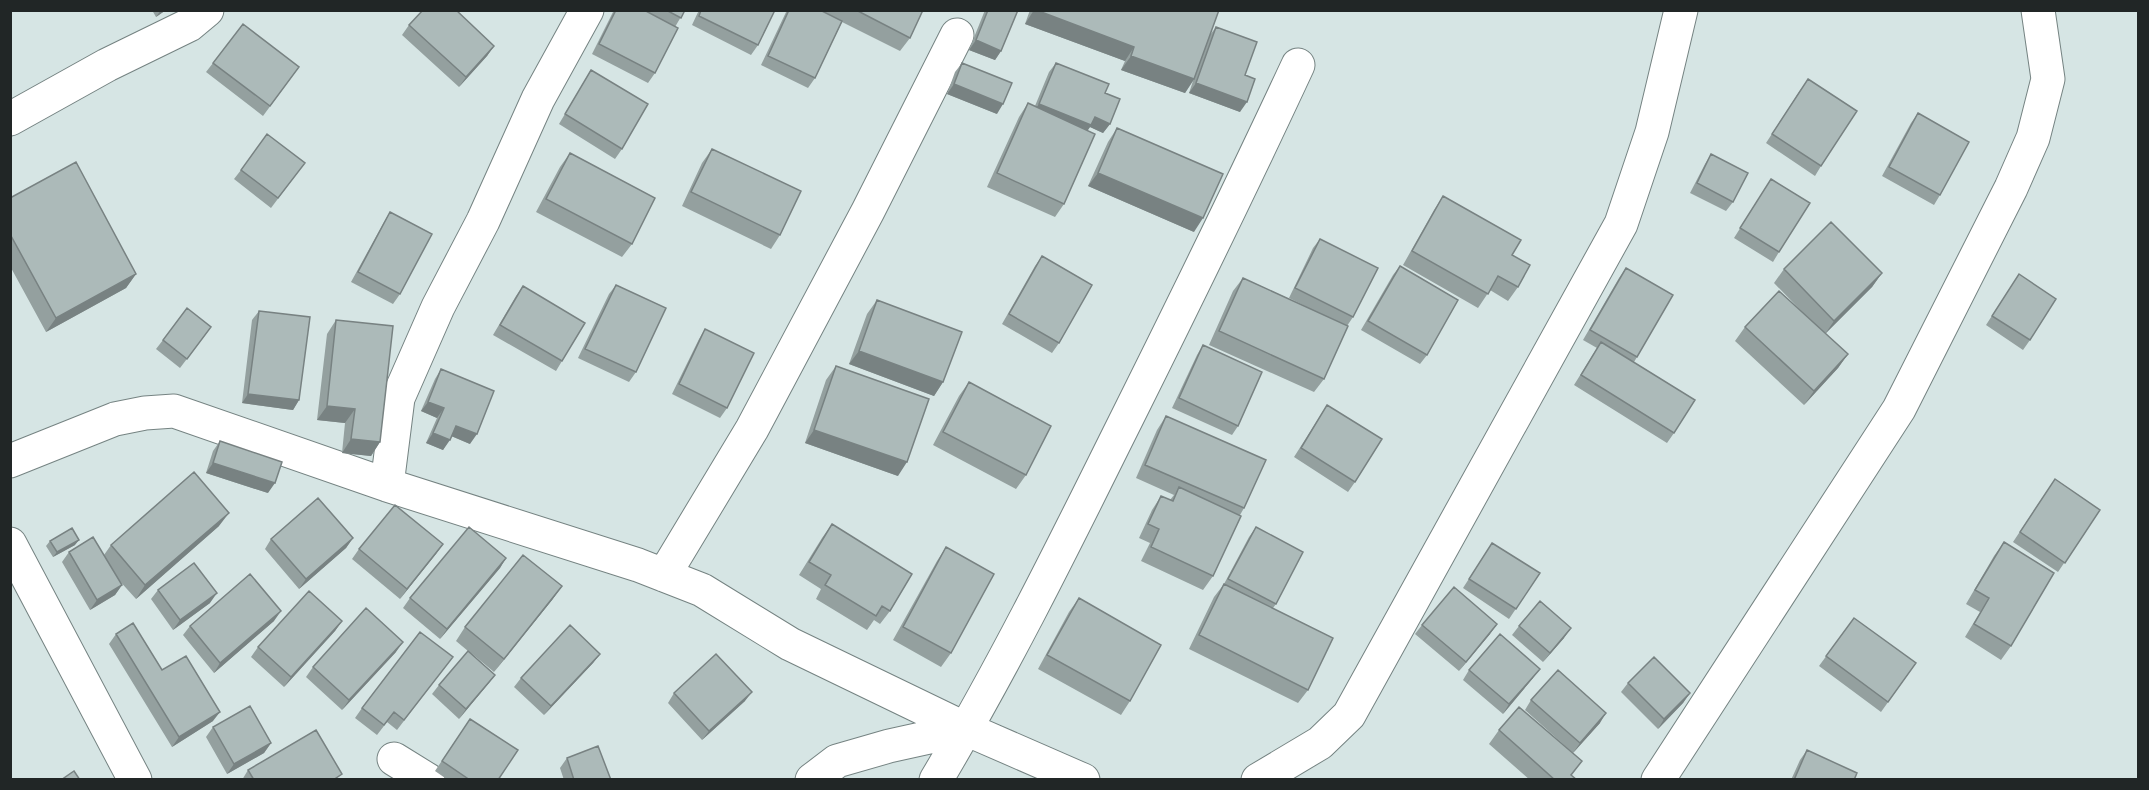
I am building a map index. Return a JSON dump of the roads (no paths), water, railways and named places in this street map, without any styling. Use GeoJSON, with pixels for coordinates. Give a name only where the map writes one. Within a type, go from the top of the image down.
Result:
{"type":"FeatureCollection","features":[{"type":"Feature","properties":{"kind":"street"},"geometry":{"type":"LineString","coordinates":[[10,119],[107,65],[189,25],[207,10]]}},
{"type":"Feature","properties":{"kind":"street"},"geometry":{"type":"LineString","coordinates":[[387,485],[398,398],[438,307],[483,221],[538,99],[587,10]]}},
{"type":"Feature","properties":{"kind":"street"},"geometry":{"type":"LineString","coordinates":[[1258,780],[1320,743],[1349,715],[1621,224],[1652,132],[1681,10]]}},
{"type":"Feature","properties":{"kind":"street"},"geometry":{"type":"LineString","coordinates":[[1658,780],[1899,409],[2011,188],[2033,138],[2048,79],[2038,10]]}},
{"type":"Feature","properties":{"kind":"street"},"geometry":{"type":"LineString","coordinates":[[664,575],[752,429],[868,211],[957,35]]}},
{"type":"Feature","properties":{"kind":"street"},"geometry":{"type":"LineString","coordinates":[[936,780],[966,729],[1079,513],[1220,232],[1298,65]]}},
{"type":"Feature","properties":{"kind":"street"},"geometry":{"type":"LineString","coordinates":[[10,461],[115,419],[145,413],[174,411],[387,485],[664,575],[702,590],[790,644],[966,729],[1083,780]]}},
{"type":"Feature","properties":{"kind":"street"},"geometry":{"type":"LineString","coordinates":[[10,544],[135,780]]}},
{"type":"Feature","properties":{"kind":"street"},"geometry":{"type":"LineString","coordinates":[[812,780],[837,761],[889,746],[966,729]]}},
{"type":"Feature","properties":{"kind":"street"},"geometry":{"type":"LineString","coordinates":[[394,759],[428,780]]}}]}
